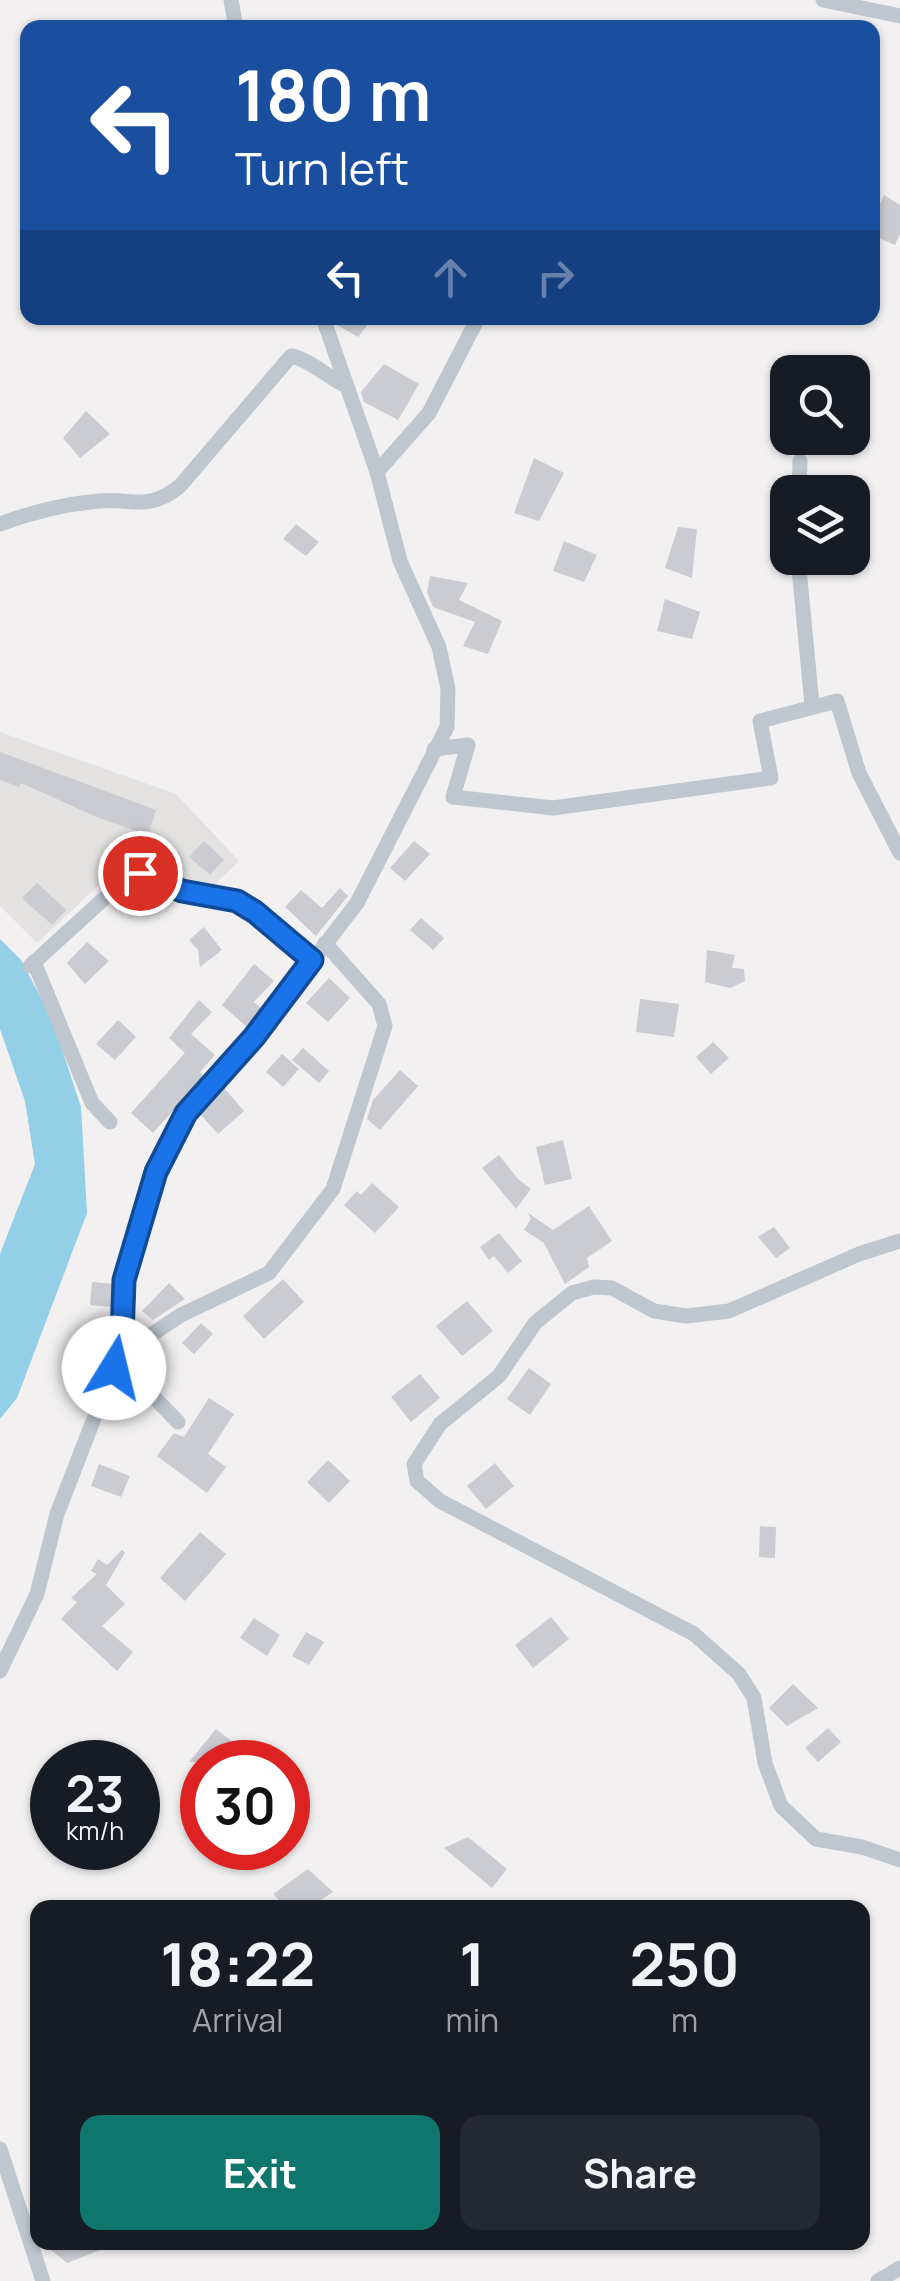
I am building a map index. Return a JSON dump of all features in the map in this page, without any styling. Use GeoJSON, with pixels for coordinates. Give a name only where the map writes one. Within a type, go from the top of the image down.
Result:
{"type":"FeatureCollection","features":[{"type":"Feature","properties":{"kind":"street"},"geometry":{"type":"LineString","coordinates":[[823,0],[900,16]]}},
{"type":"Feature","properties":{"kind":"street"},"geometry":{"type":"LineString","coordinates":[[0,1670],[37,1594],[57,1514],[125,1343],[124,1280],[156,1172],[186,1113],[254,1037],[356,903],[447,727],[448,689],[439,647],[400,561],[377,472],[325,325]]}},
{"type":"Feature","properties":{"kind":"street"},"geometry":{"type":"LineString","coordinates":[[377,472],[428,413],[474,325]]}},
{"type":"Feature","properties":{"kind":"street"},"geometry":{"type":"LineString","coordinates":[[0,524],[31,512],[102,500],[136,505],[162,501],[180,486],[290,356],[302,358],[318,372],[345,385]]}},
{"type":"Feature","properties":{"kind":"street"},"geometry":{"type":"LineString","coordinates":[[800,462],[800,475]]}},
{"type":"Feature","properties":{"kind":"street"},"geometry":{"type":"LineString","coordinates":[[800,575],[812,705]]}},
{"type":"Feature","properties":{"kind":"street"},"geometry":{"type":"LineString","coordinates":[[434,749],[468,745],[453,797],[553,808],[771,778],[760,722],[837,700],[859,773],[900,853]]}},
{"type":"Feature","properties":{"kind":"street"},"geometry":{"type":"LineString","coordinates":[[110,1122],[92,1103],[32,964],[120,884],[140,873],[182,891],[237,901],[312,960]]}},
{"type":"Feature","properties":{"kind":"street"},"geometry":{"type":"LineString","coordinates":[[125,1343],[270,1273],[333,1189],[385,1026],[380,1004],[325,943]]}},
{"type":"Feature","properties":{"kind":"street"},"geometry":{"type":"LineString","coordinates":[[900,1241],[859,1254],[729,1311],[686,1316],[654,1311],[612,1288],[594,1286],[572,1293],[535,1324],[499,1376],[440,1424],[414,1464],[417,1481],[440,1501],[694,1634],[738,1674],[754,1698],[765,1763],[781,1806],[816,1839],[862,1847],[900,1860]]}},
{"type":"Feature","properties":{"kind":"street"},"geometry":{"type":"LineString","coordinates":[[125,1343],[152,1395],[178,1422]]}},
{"type":"Feature","properties":{"kind":"street"},"geometry":{"type":"LineString","coordinates":[[0,2149],[30,2239]]}},
{"type":"Feature","properties":{"kind":"street"},"geometry":{"type":"LineString","coordinates":[[34,2250],[44,2281]]}},
{"type":"Feature","properties":{"kind":"street"},"geometry":{"type":"LineString","coordinates":[[878,2281],[900,2268]]}},
{"type":"Feature","properties":{"kind":"shaded area"},"geometry":{"type":"Polygon","coordinates":[[[0,732],[176,794],[239,861],[213,886],[183,886],[132,854],[37,943],[0,906],[0,732]]]}},
{"type":"Feature","properties":{"kind":"water"},"geometry":{"type":"Polygon","coordinates":[[[0,939],[21,960],[52,1019],[81,1107],[87,1213],[17,1398],[0,1419],[0,1254],[35,1164],[25,1101],[0,1029],[0,939]]]}},
{"type":"Feature","properties":{"kind":"building"},"geometry":{"type":"Polygon","coordinates":[[[884,195],[900,205],[900,234],[895,245],[880,238],[880,204],[884,195]]]}},
{"type":"Feature","properties":{"kind":"building"},"geometry":{"type":"Polygon","coordinates":[[[337,325],[367,325],[358,337],[337,325]]]}},
{"type":"Feature","properties":{"kind":"building"},"geometry":{"type":"Polygon","coordinates":[[[384,364],[419,384],[398,420],[364,402],[361,392],[384,364]]]}},
{"type":"Feature","properties":{"kind":"building"},"geometry":{"type":"Polygon","coordinates":[[[86,411],[110,434],[80,458],[63,438],[86,411]]]}},
{"type":"Feature","properties":{"kind":"building"},"geometry":{"type":"Polygon","coordinates":[[[534,458],[564,473],[539,521],[514,513],[534,458]]]}},
{"type":"Feature","properties":{"kind":"building"},"geometry":{"type":"Polygon","coordinates":[[[296,524],[319,542],[306,556],[283,539],[296,524]]]}},
{"type":"Feature","properties":{"kind":"building"},"geometry":{"type":"Polygon","coordinates":[[[678,527],[697,529],[692,578],[665,568],[678,527]]]}},
{"type":"Feature","properties":{"kind":"building"},"geometry":{"type":"Polygon","coordinates":[[[564,541],[597,555],[584,582],[553,571],[564,541]]]}},
{"type":"Feature","properties":{"kind":"building"},"geometry":{"type":"Polygon","coordinates":[[[430,576],[468,583],[459,600],[502,621],[488,654],[463,646],[475,622],[433,607],[427,592],[430,576]]]}},
{"type":"Feature","properties":{"kind":"building"},"geometry":{"type":"Polygon","coordinates":[[[665,599],[700,612],[692,639],[657,631],[665,599]]]}},
{"type":"Feature","properties":{"kind":"building"},"geometry":{"type":"Polygon","coordinates":[[[0,752],[156,810],[148,835],[21,783],[19,787],[0,780],[0,752]]]}},
{"type":"Feature","properties":{"kind":"building"},"geometry":{"type":"Polygon","coordinates":[[[204,841],[224,860],[210,875],[189,857],[204,841]]]}},
{"type":"Feature","properties":{"kind":"building"},"geometry":{"type":"Polygon","coordinates":[[[414,841],[430,854],[405,881],[390,868],[414,841]]]}},
{"type":"Feature","properties":{"kind":"building"},"geometry":{"type":"Polygon","coordinates":[[[37,883],[66,910],[52,925],[22,898],[37,883]]]}},
{"type":"Feature","properties":{"kind":"building"},"geometry":{"type":"Polygon","coordinates":[[[340,888],[348,896],[316,936],[285,907],[301,890],[322,908],[340,888]]]}},
{"type":"Feature","properties":{"kind":"building"},"geometry":{"type":"Polygon","coordinates":[[[421,918],[444,938],[433,950],[410,930],[421,918]]]}},
{"type":"Feature","properties":{"kind":"building"},"geometry":{"type":"Polygon","coordinates":[[[204,927],[222,950],[200,967],[198,950],[189,940],[204,927]]]}},
{"type":"Feature","properties":{"kind":"building"},"geometry":{"type":"Polygon","coordinates":[[[87,942],[109,961],[85,984],[67,963],[87,942]]]}},
{"type":"Feature","properties":{"kind":"building"},"geometry":{"type":"Polygon","coordinates":[[[707,950],[735,955],[732,968],[744,969],[745,981],[730,988],[705,982],[707,950]]]}},
{"type":"Feature","properties":{"kind":"building"},"geometry":{"type":"Polygon","coordinates":[[[254,964],[274,981],[254,1002],[262,1009],[247,1027],[222,1005],[254,964]]]}},
{"type":"Feature","properties":{"kind":"building"},"geometry":{"type":"Polygon","coordinates":[[[329,978],[350,998],[328,1022],[306,1003],[329,978]]]}},
{"type":"Feature","properties":{"kind":"building"},"geometry":{"type":"Polygon","coordinates":[[[640,999],[679,1004],[674,1037],[636,1032],[640,999]]]}},
{"type":"Feature","properties":{"kind":"building"},"geometry":{"type":"Polygon","coordinates":[[[199,1000],[212,1012],[191,1034],[215,1055],[200,1072],[204,1076],[153,1133],[131,1113],[185,1053],[169,1038],[199,1000]]]}},
{"type":"Feature","properties":{"kind":"building"},"geometry":{"type":"Polygon","coordinates":[[[118,1020],[136,1037],[115,1060],[96,1044],[118,1020]]]}},
{"type":"Feature","properties":{"kind":"building"},"geometry":{"type":"Polygon","coordinates":[[[713,1042],[729,1058],[711,1074],[696,1057],[713,1042]]]}},
{"type":"Feature","properties":{"kind":"building"},"geometry":{"type":"Polygon","coordinates":[[[303,1048],[329,1071],[319,1083],[292,1060],[303,1048]]]}},
{"type":"Feature","properties":{"kind":"building"},"geometry":{"type":"Polygon","coordinates":[[[282,1054],[299,1069],[283,1087],[266,1072],[282,1054]]]}},
{"type":"Feature","properties":{"kind":"building"},"geometry":{"type":"Polygon","coordinates":[[[400,1070],[418,1086],[380,1130],[367,1119],[373,1100],[400,1070]]]}},
{"type":"Feature","properties":{"kind":"building"},"geometry":{"type":"Polygon","coordinates":[[[224,1088],[244,1111],[218,1134],[200,1114],[224,1088]]]}},
{"type":"Feature","properties":{"kind":"building"},"geometry":{"type":"Polygon","coordinates":[[[563,1140],[572,1179],[545,1185],[536,1147],[563,1140]]]}},
{"type":"Feature","properties":{"kind":"building"},"geometry":{"type":"Polygon","coordinates":[[[499,1155],[531,1189],[516,1209],[482,1168],[499,1155]]]}},
{"type":"Feature","properties":{"kind":"building"},"geometry":{"type":"Polygon","coordinates":[[[372,1183],[399,1207],[375,1233],[344,1205],[372,1183]]]}},
{"type":"Feature","properties":{"kind":"building"},"geometry":{"type":"Polygon","coordinates":[[[589,1206],[612,1241],[587,1258],[589,1267],[565,1284],[544,1243],[524,1230],[531,1219],[528,1213],[553,1230],[589,1206]]]}},
{"type":"Feature","properties":{"kind":"building"},"geometry":{"type":"Polygon","coordinates":[[[774,1227],[790,1248],[776,1258],[758,1237],[774,1227]]]}},
{"type":"Feature","properties":{"kind":"building"},"geometry":{"type":"Polygon","coordinates":[[[499,1233],[522,1261],[508,1273],[494,1256],[489,1260],[480,1247],[499,1233]]]}},
{"type":"Feature","properties":{"kind":"building"},"geometry":{"type":"Polygon","coordinates":[[[283,1279],[304,1302],[264,1339],[243,1316],[283,1279]]]}},
{"type":"Feature","properties":{"kind":"building"},"geometry":{"type":"Polygon","coordinates":[[[92,1282],[113,1284],[112,1307],[90,1305],[92,1282]]]}},
{"type":"Feature","properties":{"kind":"building"},"geometry":{"type":"Polygon","coordinates":[[[169,1283],[185,1299],[153,1320],[142,1311],[169,1283]]]}},
{"type":"Feature","properties":{"kind":"building"},"geometry":{"type":"Polygon","coordinates":[[[467,1301],[493,1331],[462,1356],[436,1326],[467,1301]]]}},
{"type":"Feature","properties":{"kind":"building"},"geometry":{"type":"Polygon","coordinates":[[[201,1323],[213,1334],[194,1354],[182,1343],[201,1323]]]}},
{"type":"Feature","properties":{"kind":"building"},"geometry":{"type":"Polygon","coordinates":[[[529,1368],[551,1384],[530,1415],[507,1399],[529,1368]]]}},
{"type":"Feature","properties":{"kind":"building"},"geometry":{"type":"Polygon","coordinates":[[[420,1374],[440,1398],[411,1422],[391,1397],[420,1374]]]}},
{"type":"Feature","properties":{"kind":"building"},"geometry":{"type":"Polygon","coordinates":[[[209,1398],[234,1414],[208,1454],[226,1467],[207,1493],[157,1456],[174,1433],[184,1437],[209,1398]]]}},
{"type":"Feature","properties":{"kind":"building"},"geometry":{"type":"Polygon","coordinates":[[[328,1460],[350,1481],[329,1503],[307,1482],[328,1460]]]}},
{"type":"Feature","properties":{"kind":"building"},"geometry":{"type":"Polygon","coordinates":[[[495,1463],[514,1486],[486,1509],[467,1486],[495,1463]]]}},
{"type":"Feature","properties":{"kind":"building"},"geometry":{"type":"Polygon","coordinates":[[[99,1464],[130,1476],[121,1497],[91,1486],[99,1464]]]}},
{"type":"Feature","properties":{"kind":"building"},"geometry":{"type":"Polygon","coordinates":[[[760,1526],[776,1527],[775,1558],[759,1557],[760,1526]]]}},
{"type":"Feature","properties":{"kind":"building"},"geometry":{"type":"Polygon","coordinates":[[[200,1532],[226,1554],[185,1601],[160,1578],[200,1532]]]}},
{"type":"Feature","properties":{"kind":"building"},"geometry":{"type":"Polygon","coordinates":[[[122,1550],[125,1553],[106,1585],[125,1604],[102,1626],[133,1652],[117,1671],[61,1619],[77,1602],[71,1598],[97,1574],[91,1571],[98,1559],[107,1565],[122,1550]]]}},
{"type":"Feature","properties":{"kind":"building"},"geometry":{"type":"Polygon","coordinates":[[[551,1617],[569,1639],[533,1668],[515,1645],[551,1617]]]}},
{"type":"Feature","properties":{"kind":"building"},"geometry":{"type":"Polygon","coordinates":[[[254,1618],[280,1635],[267,1656],[240,1638],[254,1618]]]}},
{"type":"Feature","properties":{"kind":"building"},"geometry":{"type":"Polygon","coordinates":[[[306,1632],[324,1642],[309,1665],[292,1656],[306,1632]]]}},
{"type":"Feature","properties":{"kind":"building"},"geometry":{"type":"Polygon","coordinates":[[[793,1684],[818,1708],[787,1726],[769,1708],[793,1684]]]}},
{"type":"Feature","properties":{"kind":"building"},"geometry":{"type":"Polygon","coordinates":[[[828,1728],[841,1742],[818,1762],[805,1748],[828,1728]]]}},
{"type":"Feature","properties":{"kind":"building"},"geometry":{"type":"Polygon","coordinates":[[[216,1729],[230,1740],[207,1740],[216,1729]]]}},
{"type":"Feature","properties":{"kind":"building"},"geometry":{"type":"Polygon","coordinates":[[[468,1837],[507,1869],[492,1888],[444,1848],[468,1837]]]}},
{"type":"Feature","properties":{"kind":"building"},"geometry":{"type":"Polygon","coordinates":[[[307,1870],[333,1892],[320,1900],[279,1900],[273,1894],[307,1870]]]}},
{"type":"Feature","properties":{"kind":"building"},"geometry":{"type":"Polygon","coordinates":[[[51,2250],[100,2250],[67,2263],[51,2250]]]}},
{"type":"Feature","properties":{"kind":"route"},"geometry":{"type":"LineString","coordinates":[[114,1368],[122,1336],[124,1280],[156,1172],[186,1113],[254,1037],[312,960],[237,901],[182,891],[140,873]]}}]}
